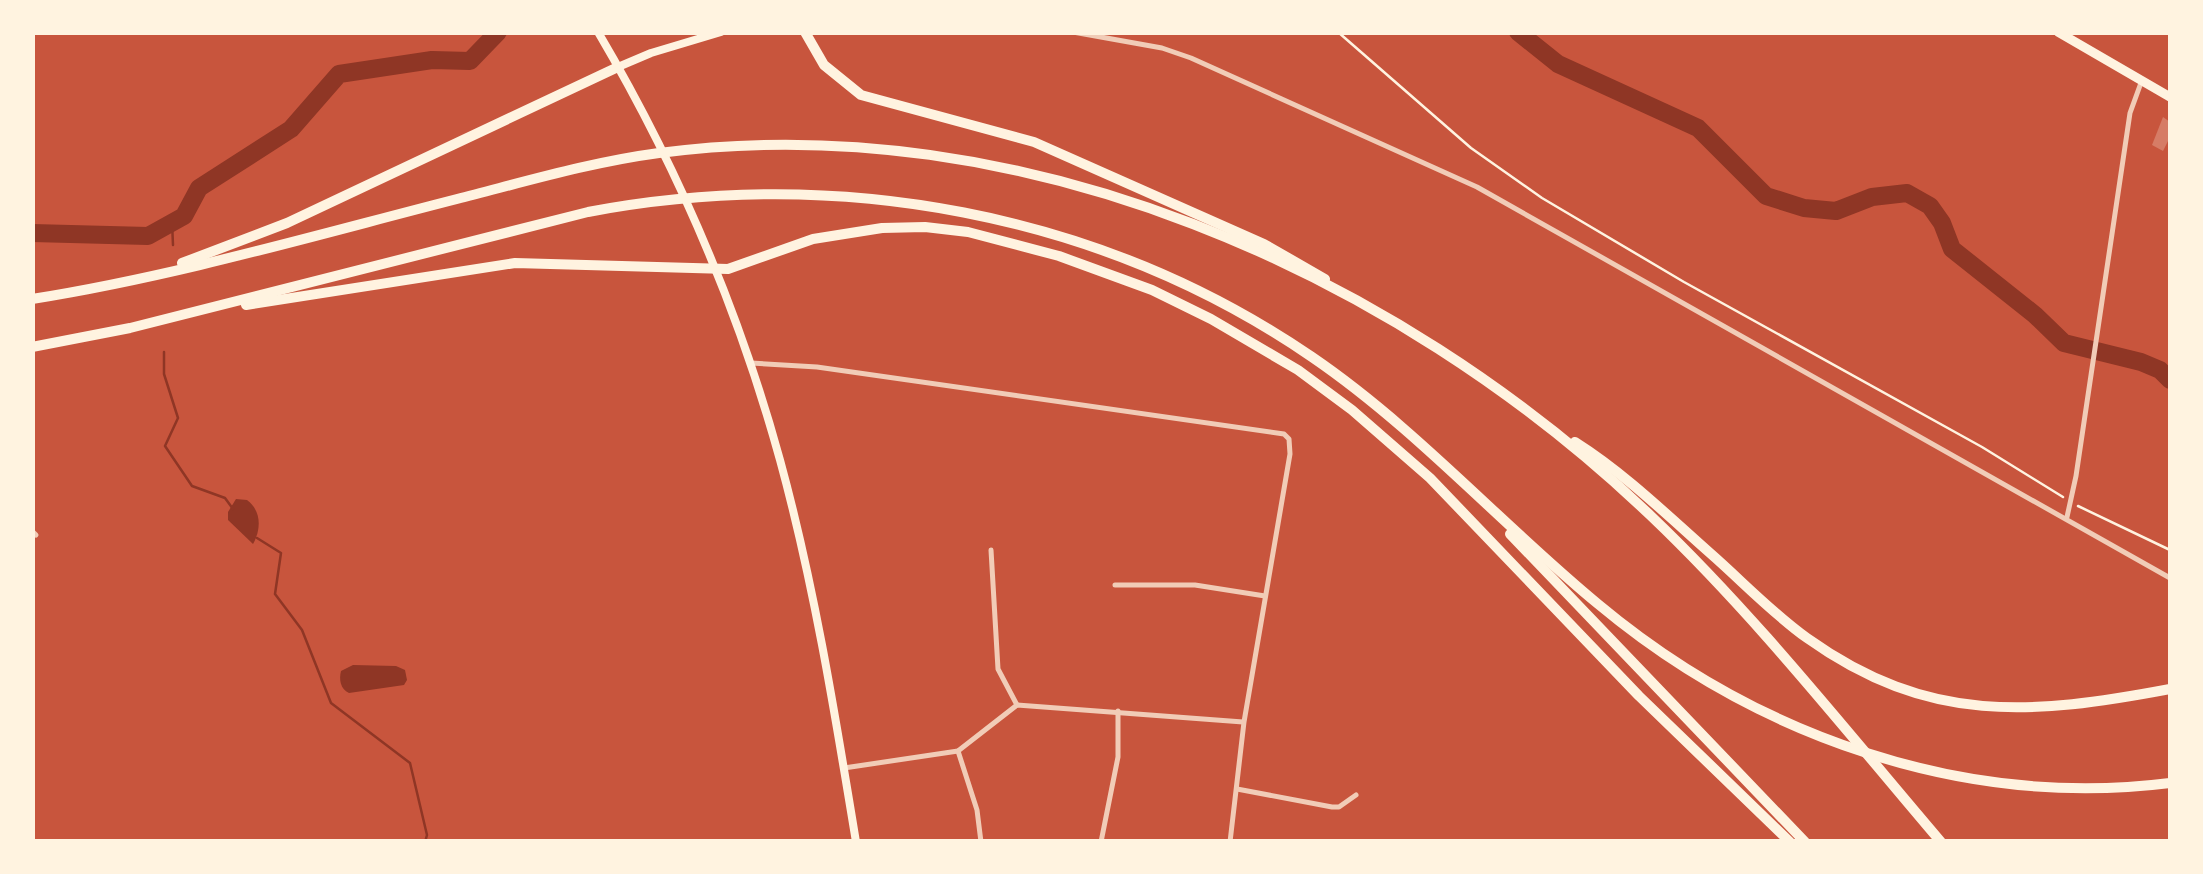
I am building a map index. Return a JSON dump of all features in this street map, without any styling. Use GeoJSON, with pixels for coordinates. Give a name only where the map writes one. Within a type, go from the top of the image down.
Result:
{"type":"FeatureCollection","features":[{"type":"Feature","properties":{"kind":"highway"},"geometry":{"type":"LineString","coordinates":[[805,32],[824,65],[861,94],[1055,150],[1286,255],[1451,357],[1614,469],[1803,635],[1844,661],[1934,698],[2013,709],[2063,707],[2170,689]]}},
{"type":"Feature","properties":{"kind":"highway"},"geometry":{"type":"LineString","coordinates":[[2058,32],[2170,96]]}},
{"type":"Feature","properties":{"kind":"highway"},"geometry":{"type":"LineString","coordinates":[[122,284],[261,235],[618,66]]}},
{"type":"Feature","properties":{"kind":"highway"},"geometry":{"type":"LineString","coordinates":[[32,299],[122,284],[562,173],[644,156],[688,150],[796,146],[942,157],[1032,176],[1209,232],[1363,304]]}},
{"type":"Feature","properties":{"kind":"highway"},"geometry":{"type":"LineString","coordinates":[[32,347],[180,315],[588,212],[664,199],[831,195],[932,205],[1032,228],[1113,254],[1206,294],[1295,346],[1377,406],[1575,585],[1643,640],[1714,687],[1788,724],[1861,752],[1996,782],[2054,787],[2170,783]]}},
{"type":"Feature","properties":{"kind":"highway"},"geometry":{"type":"LineString","coordinates":[[180,315],[515,262],[728,269],[836,234],[893,228],[948,229],[993,236],[1059,256],[1152,290],[1210,319],[1298,370],[1352,410],[1407,456],[1639,696],[1790,842]]}},
{"type":"Feature","properties":{"kind":"highway"},"geometry":{"type":"LineString","coordinates":[[1534,416],[1613,480],[1698,563],[1942,842]]}},
{"type":"Feature","properties":{"kind":"highway"},"geometry":{"type":"LineString","coordinates":[[1443,464],[1806,842]]}},
{"type":"Feature","properties":{"kind":"main road"},"geometry":{"type":"LineString","coordinates":[[598,32],[662,150],[715,270],[749,363],[788,491],[856,842]]}},
{"type":"Feature","properties":{"kind":"main road"},"geometry":{"type":"LineString","coordinates":[[618,66],[721,32]]}},
{"type":"Feature","properties":{"kind":"street"},"geometry":{"type":"LineString","coordinates":[[1073,32],[1176,52],[1453,176],[2170,578]]}},
{"type":"Feature","properties":{"kind":"street"},"geometry":{"type":"LineString","coordinates":[[2067,517],[2130,113],[2142,80]]}},
{"type":"Feature","properties":{"kind":"street"},"geometry":{"type":"LineString","coordinates":[[749,363],[816,368],[1260,429],[1279,432],[1289,439],[1290,454],[1244,722],[1230,842]]}},
{"type":"Feature","properties":{"kind":"street"},"geometry":{"type":"LineString","coordinates":[[991,550],[998,669],[1017,705]]}},
{"type":"Feature","properties":{"kind":"street"},"geometry":{"type":"LineString","coordinates":[[1115,584],[1195,586],[1265,596]]}},
{"type":"Feature","properties":{"kind":"street"},"geometry":{"type":"LineString","coordinates":[[844,768],[958,751],[1017,705],[1244,722]]}},
{"type":"Feature","properties":{"kind":"street"},"geometry":{"type":"LineString","coordinates":[[1101,842],[1118,757],[1118,711]]}},
{"type":"Feature","properties":{"kind":"street"},"geometry":{"type":"LineString","coordinates":[[958,751],[977,810],[982,842]]}},
{"type":"Feature","properties":{"kind":"street"},"geometry":{"type":"LineString","coordinates":[[1237,789],[1332,807],[1339,807],[1356,795]]}},
{"type":"Feature","properties":{"kind":"path"},"geometry":{"type":"LineString","coordinates":[[1338,32],[1472,148],[1550,203],[2072,502],[2170,550]]}},
{"type":"Feature","properties":{"kind":"shaded area"},"geometry":{"type":"Polygon","coordinates":[[[236,499],[247,500],[258,515],[258,533],[253,544],[228,520],[236,499]]]}},
{"type":"Feature","properties":{"kind":"shaded area"},"geometry":{"type":"Polygon","coordinates":[[[353,665],[396,666],[405,670],[407,680],[404,685],[349,693],[342,686],[340,674],[353,665]]]}},
{"type":"Feature","properties":{"kind":"building"},"geometry":{"type":"Polygon","coordinates":[[[2163,117],[2170,122],[2170,137],[2163,151],[2152,145],[2163,117]]]}},
{"type":"Feature","properties":{"kind":"waterway"},"geometry":{"type":"LineString","coordinates":[[32,233],[148,236],[184,216],[199,188],[291,129],[339,74],[432,60],[470,61],[498,32]]}},
{"type":"Feature","properties":{"kind":"waterway"},"geometry":{"type":"LineString","coordinates":[[1518,32],[1558,64],[1698,128],[1766,196],[1804,208],[1836,211],[1872,197],[1907,193],[1930,206],[1952,249],[2064,343],[2141,362],[2160,370],[2170,380]]}},
{"type":"Feature","properties":{"kind":"waterway"},"geometry":{"type":"LineString","coordinates":[[172,222],[173,245]]}},
{"type":"Feature","properties":{"kind":"waterway"},"geometry":{"type":"LineString","coordinates":[[164,352],[164,374],[178,418],[165,446],[192,486],[225,498],[233,509]]}},
{"type":"Feature","properties":{"kind":"waterway"},"geometry":{"type":"LineString","coordinates":[[257,538],[281,553],[275,594],[302,630],[331,703],[410,763],[427,835],[425,842]]}}]}
